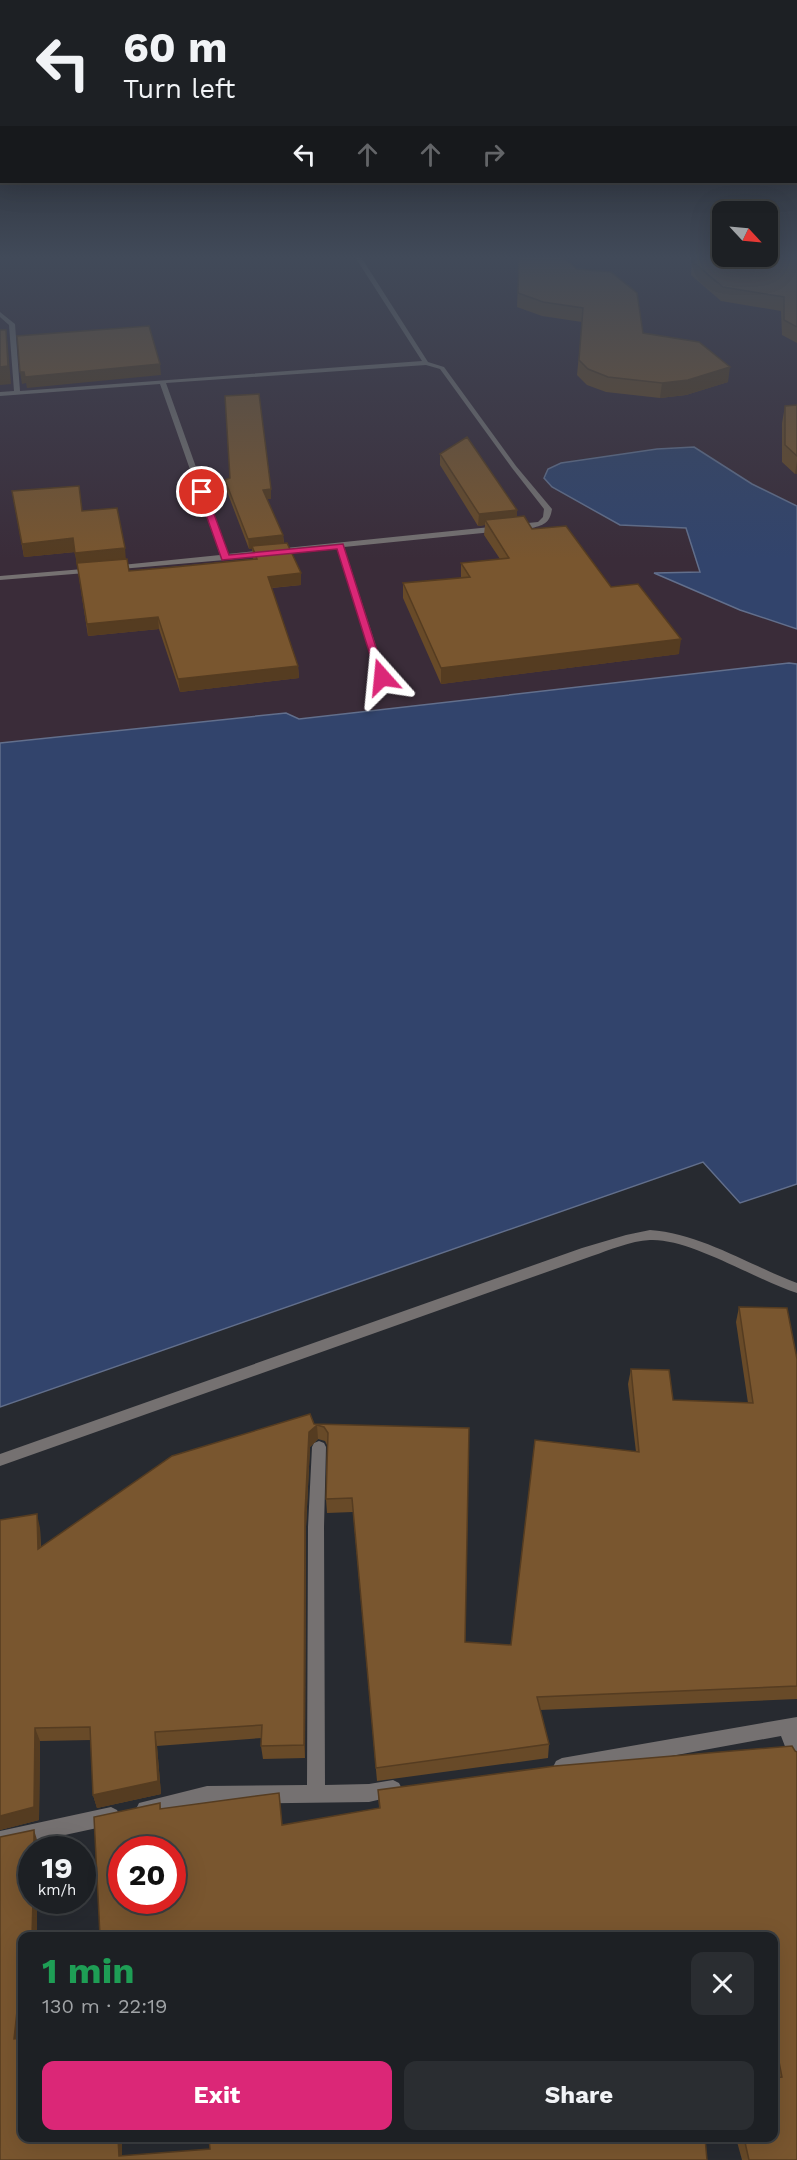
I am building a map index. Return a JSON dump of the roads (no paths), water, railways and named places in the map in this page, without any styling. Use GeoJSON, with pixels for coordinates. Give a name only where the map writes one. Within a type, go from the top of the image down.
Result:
{"type":"FeatureCollection","features":[{"type":"Feature","properties":{"kind":"street"},"geometry":{"type":"LineString","coordinates":[[14,358],[16,393]]}},
{"type":"Feature","properties":{"kind":"street"},"geometry":{"type":"LineString","coordinates":[[423,358],[426,363]]}},
{"type":"Feature","properties":{"kind":"street"},"geometry":{"type":"LineString","coordinates":[[0,394],[426,363],[442,368],[548,509],[547,518],[542,524],[532,526],[225,558],[0,578]]}},
{"type":"Feature","properties":{"kind":"street"},"geometry":{"type":"LineString","coordinates":[[163,383],[225,558]]}},
{"type":"Feature","properties":{"kind":"street"},"geometry":{"type":"LineString","coordinates":[[340,546],[382,677]]}},
{"type":"Feature","properties":{"kind":"street"},"geometry":{"type":"LineString","coordinates":[[0,1460],[587,1252],[651,1235],[682,1241],[769,1279],[797,1288]]}},
{"type":"Feature","properties":{"kind":"street"},"geometry":{"type":"LineString","coordinates":[[316,1793],[318,1620],[316,1527],[319,1447]]}},
{"type":"Feature","properties":{"kind":"street"},"geometry":{"type":"LineString","coordinates":[[542,1770],[791,1726],[797,1756]]}},
{"type":"Feature","properties":{"kind":"street"},"geometry":{"type":"LineString","coordinates":[[0,1840],[207,1795],[369,1793],[415,1786]]}},
{"type":"Feature","properties":{"kind":"water"},"geometry":{"type":"Polygon","coordinates":[[[694,447],[752,484],[797,506],[797,629],[740,610],[654,573],[700,572],[686,528],[620,525],[552,487],[544,478],[548,469],[561,463],[657,449],[694,447]]]}},
{"type":"Feature","properties":{"kind":"water"},"geometry":{"type":"Polygon","coordinates":[[[789,663],[797,664],[797,1184],[740,1203],[703,1162],[0,1407],[0,743],[286,713],[299,719],[789,663]]]}}]}
